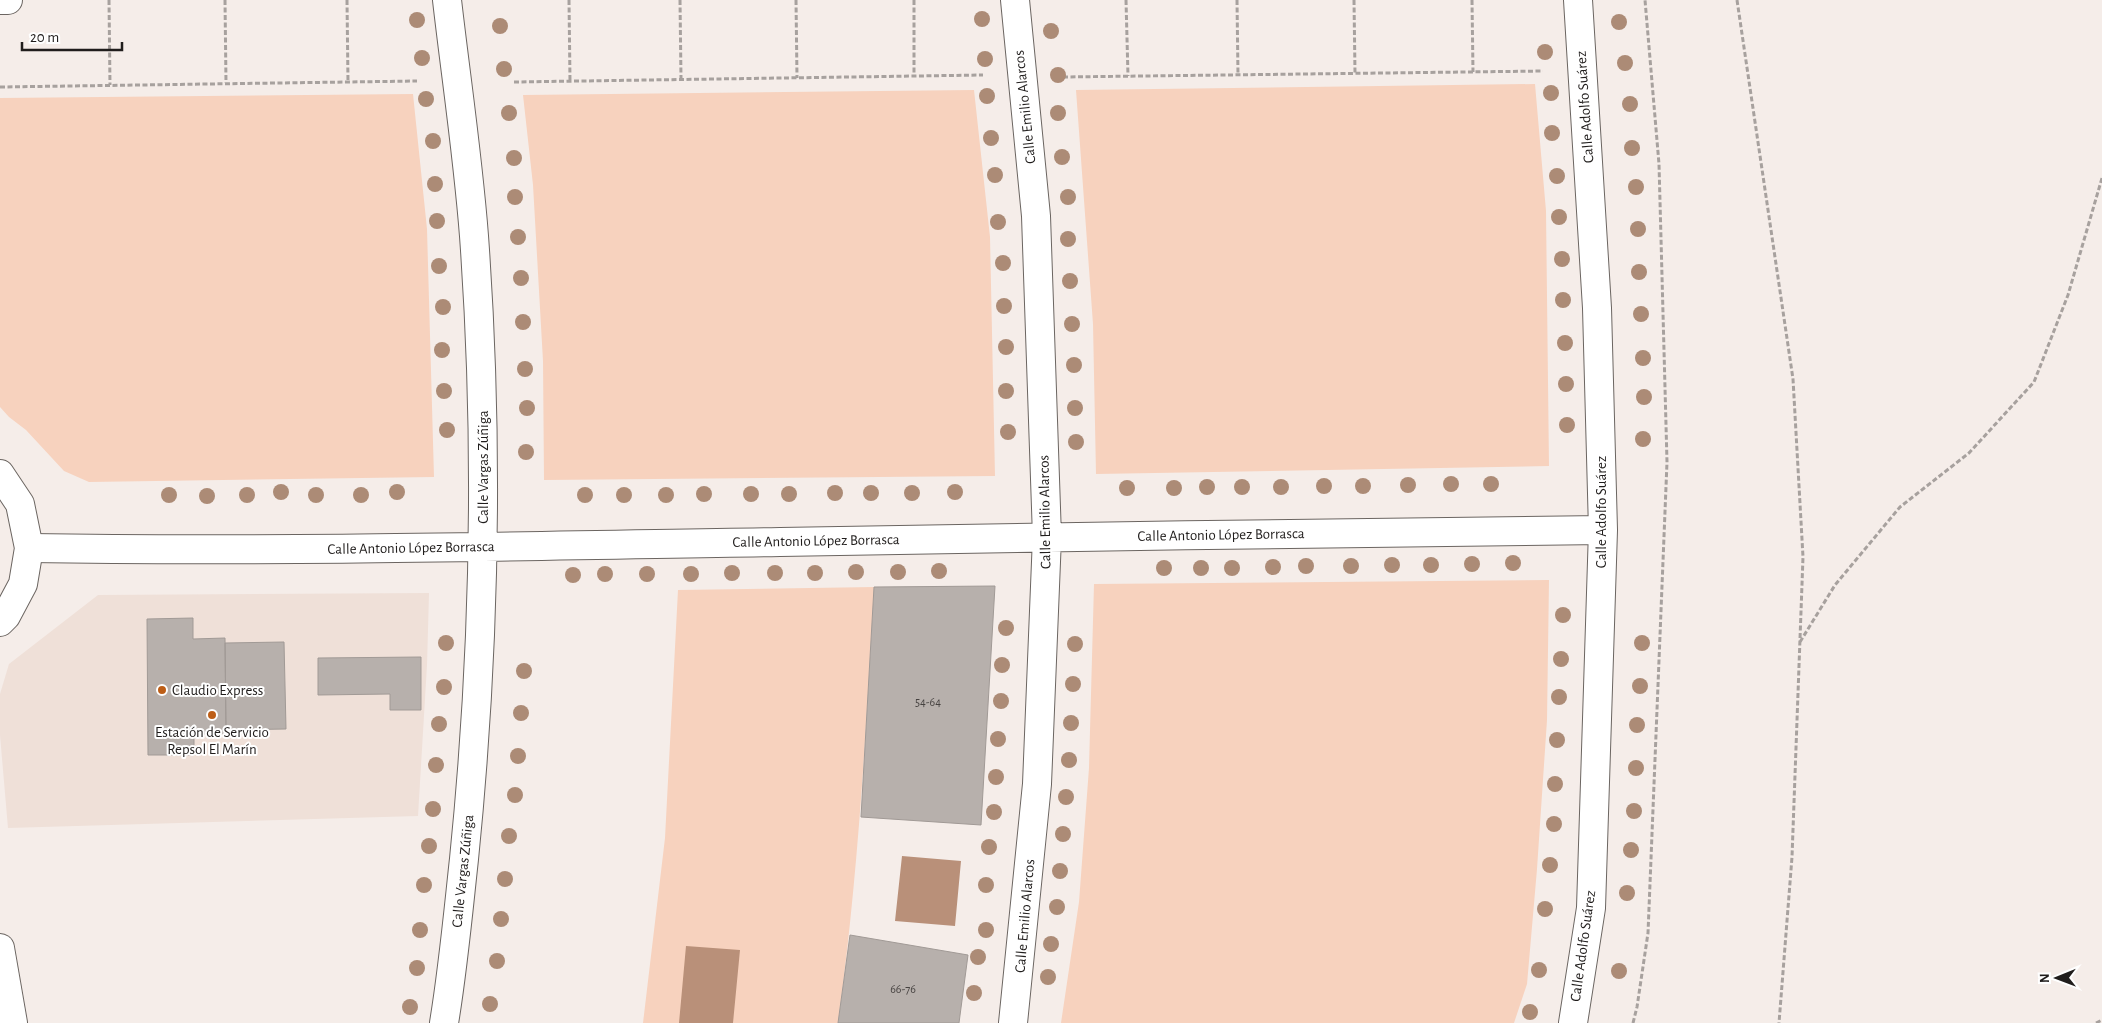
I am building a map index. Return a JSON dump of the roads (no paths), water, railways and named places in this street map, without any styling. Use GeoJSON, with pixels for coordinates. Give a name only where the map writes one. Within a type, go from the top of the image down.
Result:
{"type":"FeatureCollection","features":[{"type":"Feature","properties":{"kind":"main road"},"geometry":{"type":"LineString","coordinates":[[0,0],[8,0]]}},
{"type":"Feature","properties":{"kind":"main road","name":"Calle Vargas Zúñiga"},"geometry":{"type":"LineString","coordinates":[[444,1023],[453,970],[474,767],[483,547],[483,403],[474,234],[447,0]]}},
{"type":"Feature","properties":{"kind":"main road","name":"Calle Emilio Alarcos"},"geometry":{"type":"LineString","coordinates":[[1013,1023],[1037,784],[1047,537],[1036,216],[1015,0]]}},
{"type":"Feature","properties":{"kind":"main road","name":"Calle Adolfo Suárez"},"geometry":{"type":"LineString","coordinates":[[1573,1023],[1591,908],[1603,530],[1597,308],[1578,0]]}},
{"type":"Feature","properties":{"kind":"main road"},"geometry":{"type":"LineString","coordinates":[[0,474],[20,504],[29,548],[23,584],[6,616],[0,622]]}},
{"type":"Feature","properties":{"kind":"main road","name":"Calle Antonio López Borrasca"},"geometry":{"type":"LineString","coordinates":[[29,548],[149,550],[483,547],[1603,530]]}},
{"type":"Feature","properties":{"kind":"main road"},"geometry":{"type":"LineString","coordinates":[[0,948],[13,1023]]}},
{"type":"Feature","properties":{"kind":"place","name":"Claudio Express"},"geometry":{"type":"Point","coordinates":[162,690]}},
{"type":"Feature","properties":{"kind":"place","name":"Estación de Servicio Repsol El Marín"},"geometry":{"type":"Point","coordinates":[212,715]}}]}
